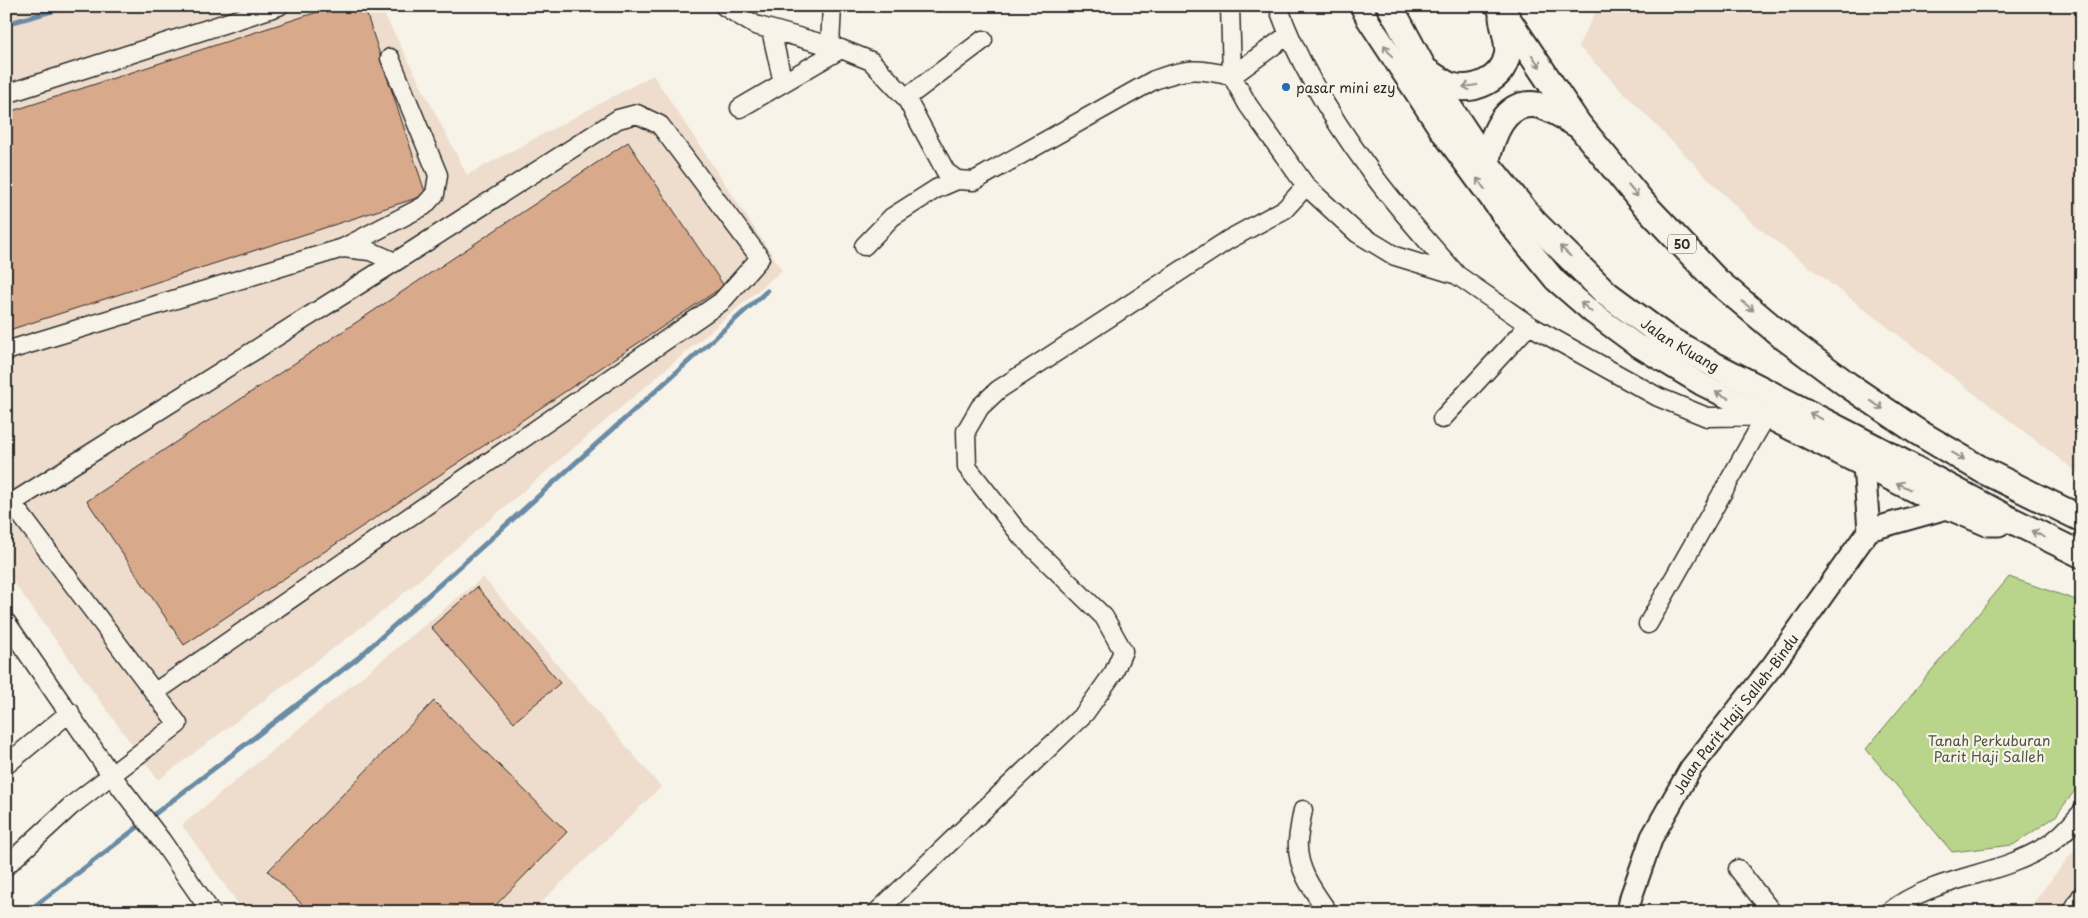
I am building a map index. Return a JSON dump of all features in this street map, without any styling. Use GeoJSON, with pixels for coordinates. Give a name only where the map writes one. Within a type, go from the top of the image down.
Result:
{"type":"FeatureCollection","features":[{"type":"Feature","properties":{"kind":"highway","name":"Jalan Kluang"},"geometry":{"type":"LineString","coordinates":[[1390,6],[1425,70],[1486,163],[1534,222],[1607,294],[1665,337],[1716,366],[1874,447],[2008,520],[2082,555]]}},
{"type":"Feature","properties":{"kind":"highway"},"geometry":{"type":"LineString","coordinates":[[1425,70],[1451,86],[1468,88],[1488,82],[1501,72],[1508,54],[1500,7]]}},
{"type":"Feature","properties":{"kind":"highway","name":"50"},"geometry":{"type":"LineString","coordinates":[[1500,7],[1578,124],[1642,202],[1716,280],[1781,335],[1848,385],[1916,431],[1984,471],[2082,519]]}},
{"type":"Feature","properties":{"kind":"highway"},"geometry":{"type":"LineString","coordinates":[[1486,163],[1492,138],[1503,118],[1519,106],[1538,105],[1578,124]]}},
{"type":"Feature","properties":{"kind":"main road"},"geometry":{"type":"LineString","coordinates":[[1361,6],[1368,20],[1439,128],[1513,229],[1555,280],[1593,313],[1635,344],[1701,384],[1947,508],[1987,525],[1999,525],[2008,520]]}},
{"type":"Feature","properties":{"kind":"main road"},"geometry":{"type":"LineString","coordinates":[[1864,466],[1869,530],[1947,508]]}},
{"type":"Feature","properties":{"kind":"main road","name":"Jalan Parit Haji Salleh-Bindu"},"geometry":{"type":"LineString","coordinates":[[1628,912],[1631,896],[1652,837],[1691,768],[1772,665],[1869,530]]}},
{"type":"Feature","properties":{"kind":"street"},"geometry":{"type":"LineString","coordinates":[[6,94],[279,6]]}},
{"type":"Feature","properties":{"kind":"street"},"geometry":{"type":"LineString","coordinates":[[724,6],[755,25],[835,47],[871,61],[906,98],[946,172],[957,180]]}},
{"type":"Feature","properties":{"kind":"street"},"geometry":{"type":"LineString","coordinates":[[832,6],[835,47]]}},
{"type":"Feature","properties":{"kind":"street"},"geometry":{"type":"LineString","coordinates":[[1230,6],[1232,76],[1248,105],[1306,186],[1357,233],[1395,256],[1457,276]]}},
{"type":"Feature","properties":{"kind":"street"},"geometry":{"type":"LineString","coordinates":[[1278,6],[1288,35],[1325,103],[1369,170],[1457,276],[1529,325],[1658,396],[1707,417],[1766,416]]}},
{"type":"Feature","properties":{"kind":"street"},"geometry":{"type":"LineString","coordinates":[[771,30],[783,83]]}},
{"type":"Feature","properties":{"kind":"street"},"geometry":{"type":"LineString","coordinates":[[864,246],[892,218],[936,189],[957,180],[974,181],[1154,80],[1179,71],[1204,70],[1232,76],[1288,35]]}},
{"type":"Feature","properties":{"kind":"street"},"geometry":{"type":"LineString","coordinates":[[906,98],[983,40]]}},
{"type":"Feature","properties":{"kind":"street"},"geometry":{"type":"LineString","coordinates":[[740,108],[783,83],[835,47]]}},
{"type":"Feature","properties":{"kind":"street"},"geometry":{"type":"LineString","coordinates":[[6,351],[343,248],[424,206],[435,194],[438,175],[390,58]]}},
{"type":"Feature","properties":{"kind":"street"},"geometry":{"type":"LineString","coordinates":[[6,866],[51,823],[178,724],[154,693],[9,501],[395,262],[618,118],[637,114],[660,125],[760,258],[721,302],[154,693]]}},
{"type":"Feature","properties":{"kind":"street"},"geometry":{"type":"LineString","coordinates":[[877,912],[1085,713],[1114,672],[1123,651],[1104,618],[1022,537],[967,466],[966,431],[980,407],[998,390],[1228,240],[1286,209],[1306,186]]}},
{"type":"Feature","properties":{"kind":"street"},"geometry":{"type":"LineString","coordinates":[[343,248],[370,250],[395,262]]}},
{"type":"Feature","properties":{"kind":"street"},"geometry":{"type":"LineString","coordinates":[[1442,419],[1529,325]]}},
{"type":"Feature","properties":{"kind":"street"},"geometry":{"type":"LineString","coordinates":[[1648,624],[1766,416]]}},
{"type":"Feature","properties":{"kind":"street"},"geometry":{"type":"LineString","coordinates":[[6,622],[70,712],[112,776],[161,840],[211,912]]}},
{"type":"Feature","properties":{"kind":"street"},"geometry":{"type":"LineString","coordinates":[[6,766],[70,712]]}},
{"type":"Feature","properties":{"kind":"street"},"geometry":{"type":"LineString","coordinates":[[1303,810],[1298,843],[1301,863],[1308,884],[1328,912]]}},
{"type":"Feature","properties":{"kind":"street"},"geometry":{"type":"LineString","coordinates":[[1889,912],[1902,902],[1938,886],[2017,860],[2046,846],[2071,825],[2082,812]]}},
{"type":"Feature","properties":{"kind":"street"},"geometry":{"type":"LineString","coordinates":[[1738,869],[1772,912]]}},
{"type":"Feature","properties":{"kind":"street"},"geometry":{"type":"LineString","coordinates":[[2072,912],[2082,895]]}},
{"type":"Feature","properties":{"kind":"shaded area"},"geometry":{"type":"Polygon","coordinates":[[[6,6],[380,6],[467,175],[653,75],[782,270],[383,611],[158,780],[6,572],[6,6]]]}},
{"type":"Feature","properties":{"kind":"shaded area"},"geometry":{"type":"Polygon","coordinates":[[[1599,6],[2082,6],[2082,476],[1752,223],[1578,46],[1599,6]]]}},
{"type":"Feature","properties":{"kind":"shaded area"},"geometry":{"type":"Polygon","coordinates":[[[483,577],[661,787],[531,912],[244,912],[182,825],[483,577]]]}},
{"type":"Feature","properties":{"kind":"shaded area"},"geometry":{"type":"Polygon","coordinates":[[[2082,840],[2082,912],[2026,912],[2082,840]]]}},
{"type":"Feature","properties":{"kind":"green space","name":"Tanah Perkuburan Parit Haji Salleh"},"geometry":{"type":"Polygon","coordinates":[[[2009,577],[2082,602],[2082,781],[2055,817],[2013,845],[1952,852],[1866,749],[2009,577]]]}},
{"type":"Feature","properties":{"kind":"building"},"geometry":{"type":"Polygon","coordinates":[[[336,6],[364,6],[426,195],[6,331],[6,113],[336,6]]]}},
{"type":"Feature","properties":{"kind":"building"},"geometry":{"type":"Polygon","coordinates":[[[628,142],[724,286],[184,645],[87,501],[628,142]]]}},
{"type":"Feature","properties":{"kind":"building"},"geometry":{"type":"Polygon","coordinates":[[[477,587],[560,683],[514,722],[431,627],[477,587]]]}},
{"type":"Feature","properties":{"kind":"building"},"geometry":{"type":"Polygon","coordinates":[[[434,701],[567,832],[489,912],[310,912],[268,871],[434,701]]]}},
{"type":"Feature","properties":{"kind":"waterway"},"geometry":{"type":"LineString","coordinates":[[6,24],[70,6]]}},
{"type":"Feature","properties":{"kind":"waterway"},"geometry":{"type":"LineString","coordinates":[[27,912],[358,658],[767,291]]}},
{"type":"Feature","properties":{"kind":"place","name":"pasar mini ezy"},"geometry":{"type":"Point","coordinates":[1286,87]}}]}
